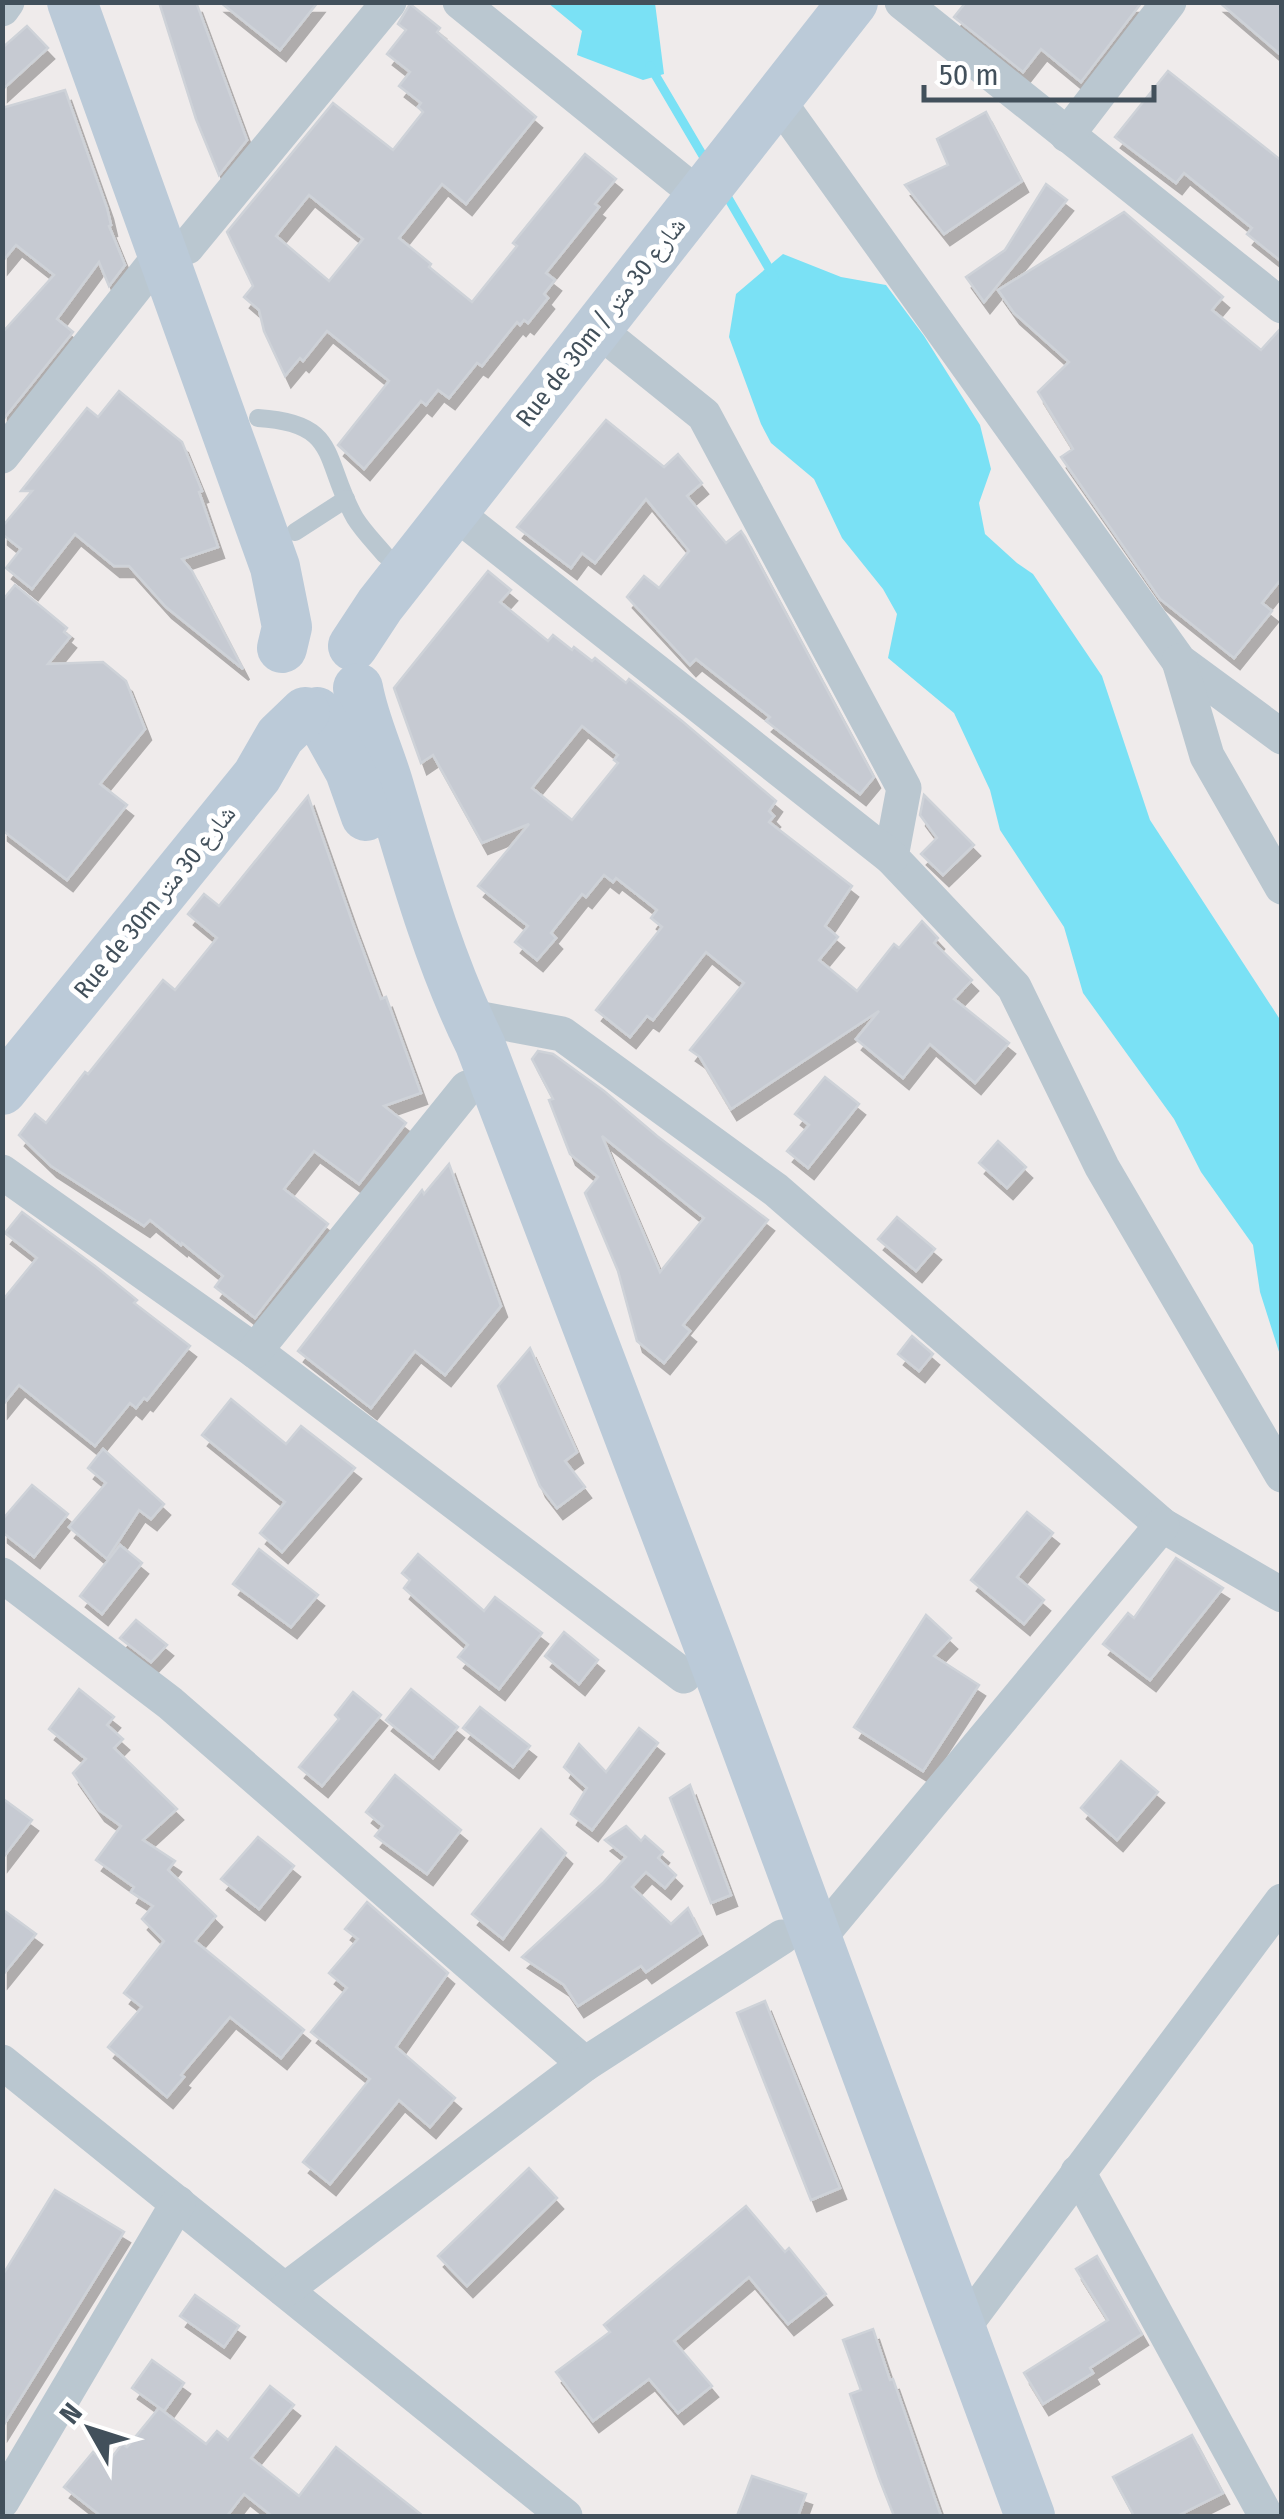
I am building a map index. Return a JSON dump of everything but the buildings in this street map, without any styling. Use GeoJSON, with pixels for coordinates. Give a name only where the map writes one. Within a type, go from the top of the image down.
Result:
{"type":"FeatureCollection","features":[{"type":"Feature","properties":{"kind":"street"},"geometry":{"type":"LineString","coordinates":[[2,8],[7,2]]}},
{"type":"Feature","properties":{"kind":"street"},"geometry":{"type":"LineString","coordinates":[[72,2],[174,248],[258,418],[312,586],[317,669],[350,771],[684,1676],[800,1938],[962,2329],[1030,2516]]}},
{"type":"Feature","properties":{"kind":"street"},"geometry":{"type":"LineString","coordinates":[[104,2],[174,248],[275,567],[287,627],[364,724],[381,759],[417,880],[529,1172],[800,1938],[994,2516]]}},
{"type":"Feature","properties":{"kind":"street"},"geometry":{"type":"LineString","coordinates":[[2,456],[156,260],[174,248],[389,2]]}},
{"type":"Feature","properties":{"kind":"street"},"geometry":{"type":"LineString","coordinates":[[460,2],[704,171]]}},
{"type":"Feature","properties":{"kind":"street"},"geometry":{"type":"LineString","coordinates":[[902,2],[1282,306]]}},
{"type":"Feature","properties":{"kind":"street"},"geometry":{"type":"LineString","coordinates":[[1068,135],[1169,2]]}},
{"type":"Feature","properties":{"kind":"street","name":"Rue de 30m شارع 30 متر"},"geometry":{"type":"LineString","coordinates":[[2,1090],[257,776],[386,556],[838,6]]}},
{"type":"Feature","properties":{"kind":"street"},"geometry":{"type":"LineString","coordinates":[[764,93],[1179,660],[1282,737]]}},
{"type":"Feature","properties":{"kind":"street","name":"Rue de 30m / شارع 30 متر"},"geometry":{"type":"LineString","coordinates":[[317,669],[380,605],[596,328],[704,171]]}},
{"type":"Feature","properties":{"kind":"street"},"geometry":{"type":"LineString","coordinates":[[596,328],[704,415],[904,788],[891,857]]}},
{"type":"Feature","properties":{"kind":"street"},"geometry":{"type":"LineString","coordinates":[[453,511],[891,857],[1014,986],[1102,1167],[1282,1475]]}},
{"type":"Feature","properties":{"kind":"street"},"geometry":{"type":"LineString","coordinates":[[1179,660],[1207,756],[1282,886]]}},
{"type":"Feature","properties":{"kind":"street","name":"Rue de 30m شارع 30 متر"},"geometry":{"type":"LineString","coordinates":[[2,1044],[226,766],[254,715],[317,669]]}},
{"type":"Feature","properties":{"kind":"street"},"geometry":{"type":"LineString","coordinates":[[466,1016],[562,1034],[776,1190],[1162,1525],[1282,1595]]}},
{"type":"Feature","properties":{"kind":"street"},"geometry":{"type":"LineString","coordinates":[[255,1351],[467,1088]]}},
{"type":"Feature","properties":{"kind":"street"},"geometry":{"type":"LineString","coordinates":[[2,1172],[255,1351],[684,1676]]}},
{"type":"Feature","properties":{"kind":"street"},"geometry":{"type":"LineString","coordinates":[[285,2290],[586,2064],[800,1938],[1162,1525]]}},
{"type":"Feature","properties":{"kind":"street"},"geometry":{"type":"LineString","coordinates":[[2,1575],[170,1702],[586,2064]]}},
{"type":"Feature","properties":{"kind":"street"},"geometry":{"type":"LineString","coordinates":[[962,2329],[1282,1901]]}},
{"type":"Feature","properties":{"kind":"street"},"geometry":{"type":"LineString","coordinates":[[2,2062],[565,2516]]}},
{"type":"Feature","properties":{"kind":"street"},"geometry":{"type":"LineString","coordinates":[[1078,2172],[1266,2516]]}},
{"type":"Feature","properties":{"kind":"street"},"geometry":{"type":"LineString","coordinates":[[26,2516],[3,2500],[178,2204]]}},
{"type":"Feature","properties":{"kind":"lane"},"geometry":{"type":"LineString","coordinates":[[258,418],[305,426],[317,435],[356,520],[386,556]]}},
{"type":"Feature","properties":{"kind":"lane"},"geometry":{"type":"LineString","coordinates":[[295,532],[346,500]]}},
{"type":"Feature","properties":{"kind":"water"},"geometry":{"type":"Polygon","coordinates":[[[548,3],[655,3],[664,74],[643,80],[577,55],[582,31],[548,3]]]}},
{"type":"Feature","properties":{"kind":"water"},"geometry":{"type":"Polygon","coordinates":[[[783,254],[841,277],[886,285],[924,336],[980,425],[991,469],[979,503],[985,534],[1033,574],[1102,676],[1150,820],[1281,1021],[1281,1358],[1260,1292],[1253,1245],[1201,1172],[1174,1119],[1083,993],[1064,927],[1000,830],[990,790],[954,713],[888,658],[897,614],[883,589],[842,538],[814,479],[771,443],[761,424],[729,337],[736,294],[783,254]]]}},
{"type":"Feature","properties":{"kind":"waterway"},"geometry":{"type":"LineString","coordinates":[[650,66],[706,161]]}},
{"type":"Feature","properties":{"kind":"waterway"},"geometry":{"type":"LineString","coordinates":[[724,191],[774,277]]}}]}
